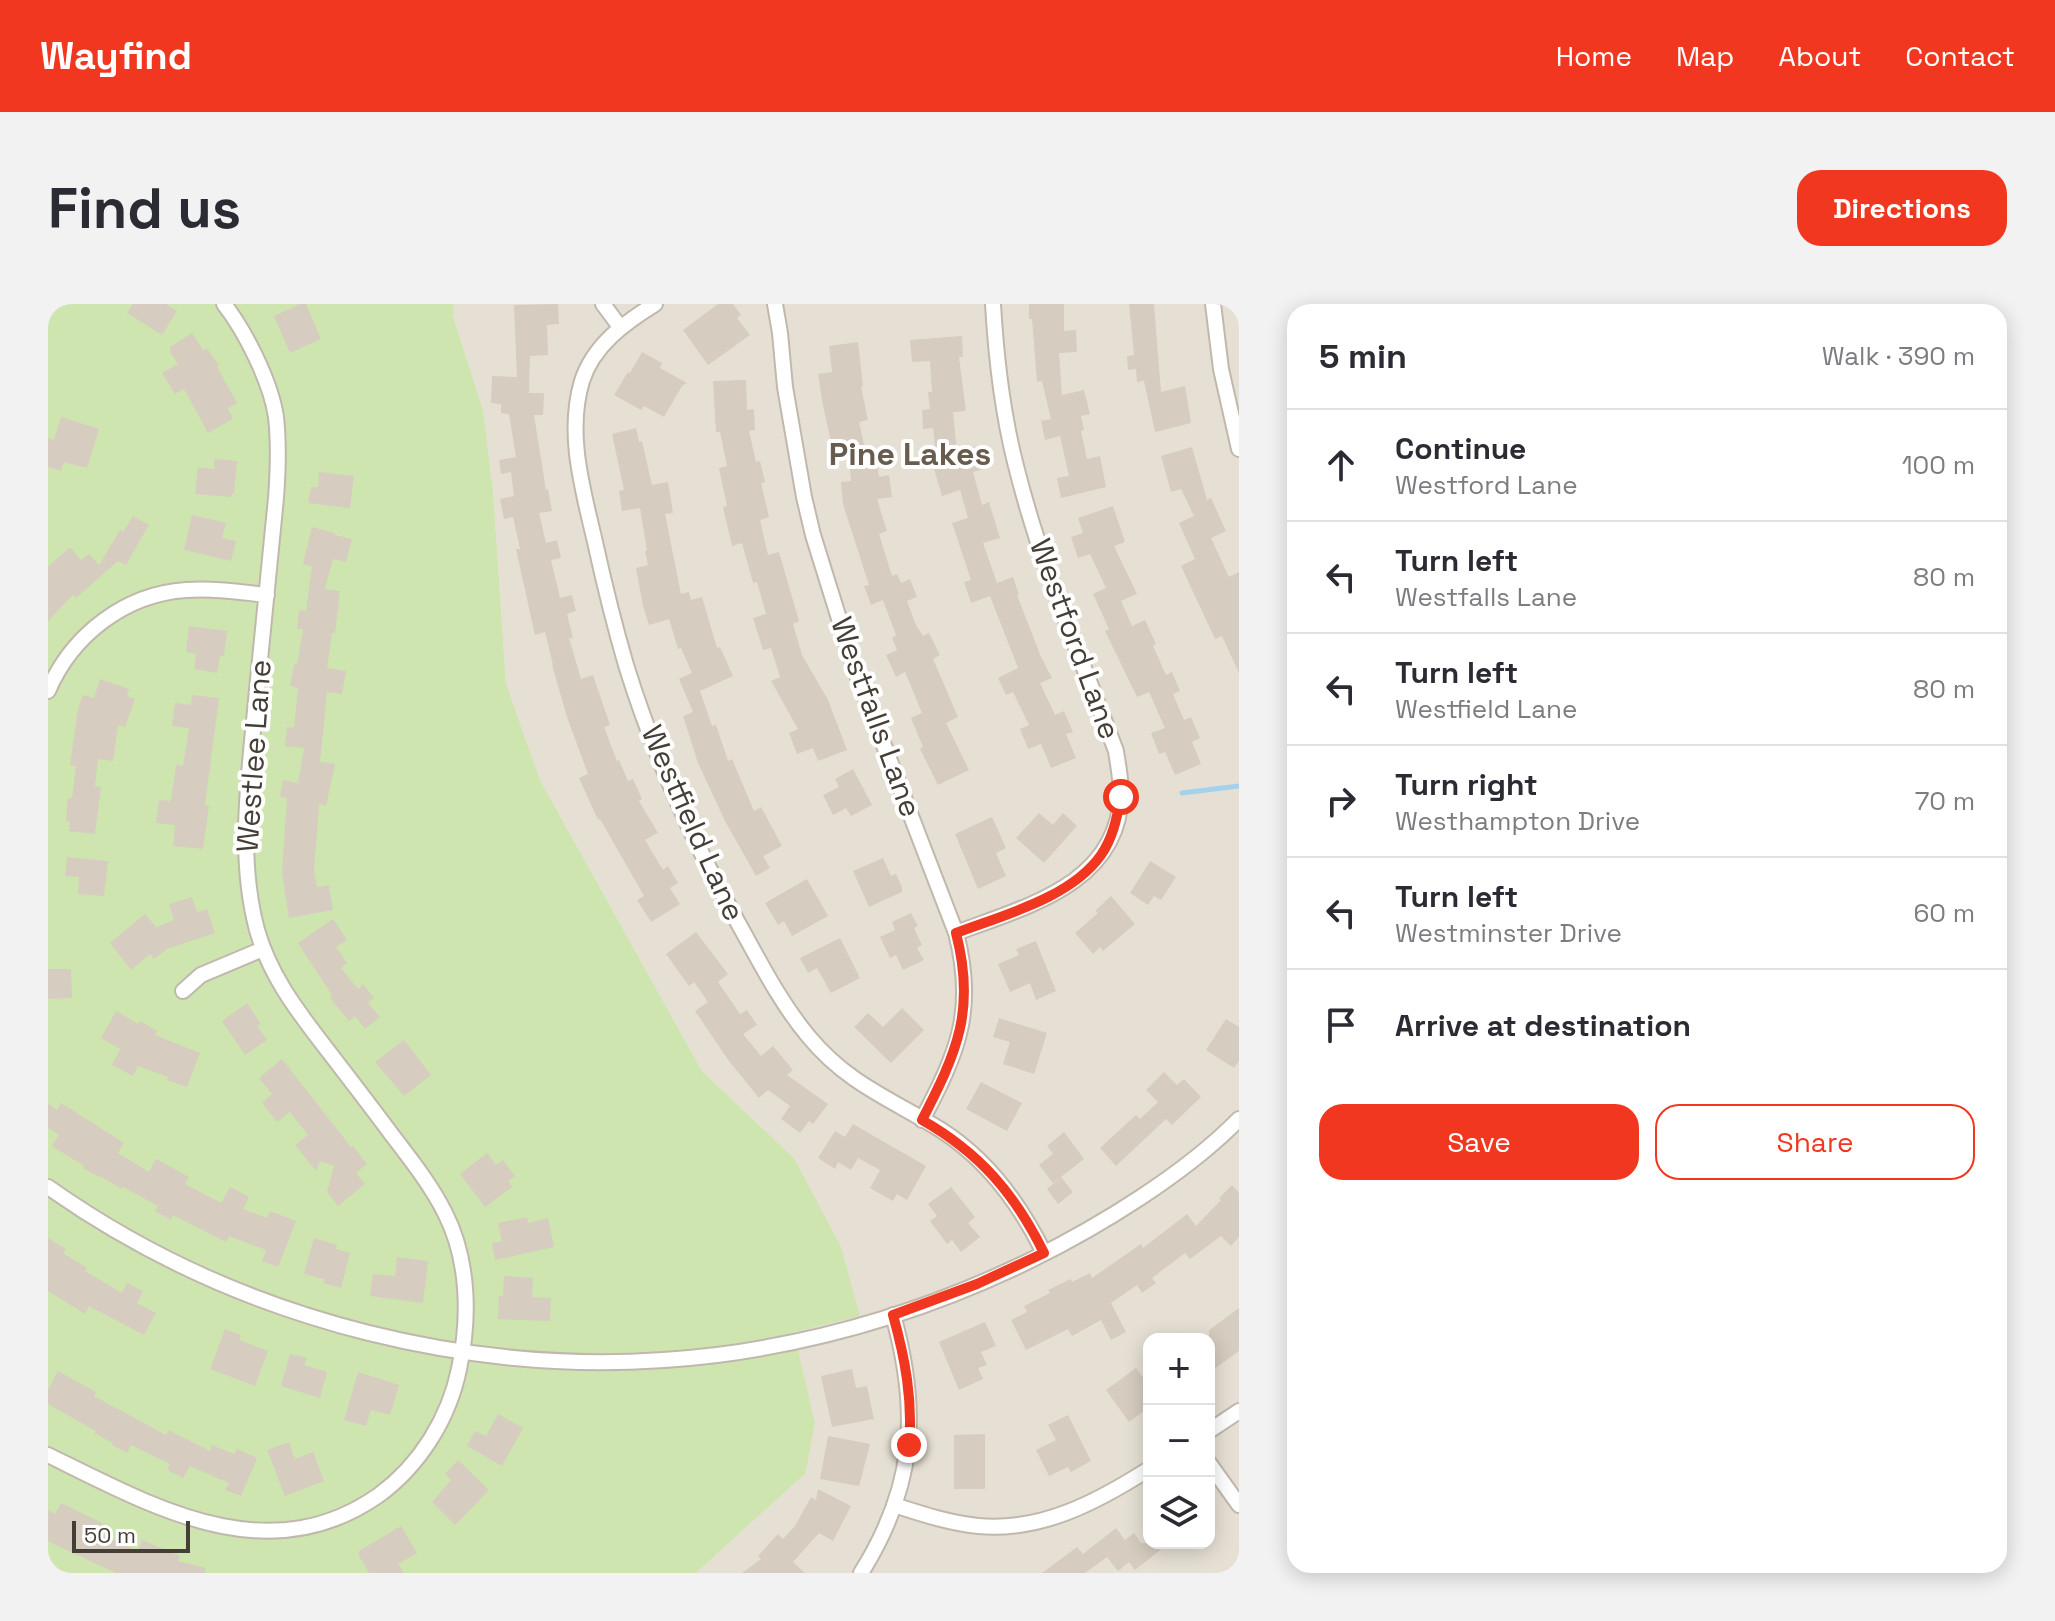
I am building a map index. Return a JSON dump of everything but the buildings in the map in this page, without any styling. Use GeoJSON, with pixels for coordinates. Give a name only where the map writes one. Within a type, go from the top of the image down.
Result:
{"type":"FeatureCollection","features":[{"type":"Feature","properties":{"kind":"street","name":"Westlee Lane"},"geometry":{"type":"LineString","coordinates":[[48,1455],[161,1508],[205,1524],[249,1532],[276,1533],[303,1529],[332,1521],[361,1506],[386,1490],[410,1467],[441,1420],[457,1379],[463,1351],[463,1272],[447,1216],[409,1157],[296,1009],[263,949],[250,894],[245,837],[278,464],[275,413],[268,388],[254,354],[224,304]]}},
{"type":"Feature","properties":{"kind":"street"},"geometry":{"type":"LineString","coordinates":[[603,304],[620,327]]}},
{"type":"Feature","properties":{"kind":"street","name":"Westfield Lane"},"geometry":{"type":"LineString","coordinates":[[655,304],[620,327],[594,357],[582,380],[576,441],[583,488],[614,621],[665,772],[724,898],[796,1020],[825,1054],[856,1082],[962,1146],[1000,1182],[1024,1215],[1044,1253]]}},
{"type":"Feature","properties":{"kind":"street","name":"Westfalls Lane"},"geometry":{"type":"LineString","coordinates":[[775,304],[785,387],[813,535],[855,670],[956,933],[964,972],[964,1013],[953,1057],[922,1120]]}},
{"type":"Feature","properties":{"kind":"street","name":"Westford Lane"},"geometry":{"type":"LineString","coordinates":[[956,933],[1054,894],[1088,870],[1102,854],[1110,838],[1121,797],[1116,751],[1048,574],[1014,459],[999,369],[993,304]]}},
{"type":"Feature","properties":{"kind":"street"},"geometry":{"type":"LineString","coordinates":[[1213,304],[1221,369],[1239,449]]}},
{"type":"Feature","properties":{"kind":"street"},"geometry":{"type":"LineString","coordinates":[[48,691],[63,661],[82,639],[131,603],[159,594],[188,590],[267,595]]}},
{"type":"Feature","properties":{"kind":"street"},"geometry":{"type":"LineString","coordinates":[[183,991],[201,975],[263,949]]}},
{"type":"Feature","properties":{"kind":"street"},"geometry":{"type":"LineString","coordinates":[[48,1187],[148,1249],[235,1289],[347,1327],[463,1351],[523,1358],[625,1361],[697,1357],[785,1343],[893,1315],[977,1284],[1103,1221],[1211,1144],[1239,1119]]}},
{"type":"Feature","properties":{"kind":"street"},"geometry":{"type":"LineString","coordinates":[[861,1573],[894,1505],[906,1464],[910,1411],[906,1368],[893,1315]]}},
{"type":"Feature","properties":{"kind":"street"},"geometry":{"type":"LineString","coordinates":[[1215,1427],[1239,1411]]}},
{"type":"Feature","properties":{"kind":"street"},"geometry":{"type":"LineString","coordinates":[[1215,1471],[1239,1505]]}},
{"type":"Feature","properties":{"kind":"street"},"geometry":{"type":"LineString","coordinates":[[894,1505],[964,1524],[991,1527],[1019,1525],[1058,1516],[1095,1502],[1143,1473]]}},
{"type":"Feature","properties":{"kind":"shaded area"},"geometry":{"type":"Polygon","coordinates":[[[454,304],[1239,304],[1239,1573],[696,1573],[806,1473],[815,1423],[793,1332],[860,1315],[794,1158],[702,1071],[540,780],[506,683],[493,489],[483,410],[453,316],[454,304]]]}},
{"type":"Feature","properties":{"kind":"green space"},"geometry":{"type":"Polygon","coordinates":[[[48,304],[454,304],[453,316],[483,410],[493,489],[506,683],[540,780],[702,1071],[794,1158],[841,1247],[860,1316],[794,1332],[815,1423],[806,1473],[696,1573],[48,1573],[48,304]]]}},
{"type":"Feature","properties":{"kind":"waterway"},"geometry":{"type":"LineString","coordinates":[[1182,793],[1239,786]]}},
{"type":"Feature","properties":{"kind":"district","name":"Pine Lakes"},"geometry":{"type":"Point","coordinates":[910,454]}},
{"type":"Feature","properties":{"kind":"route"},"geometry":{"type":"LineString","coordinates":[[909,1445],[909,1392],[893,1315],[977,1284],[1044,1253],[1028,1222],[1000,1182],[962,1146],[922,1120],[953,1057],[964,1013],[964,972],[956,933],[1054,894],[1088,870],[1102,854],[1110,838],[1121,797]]}}]}
